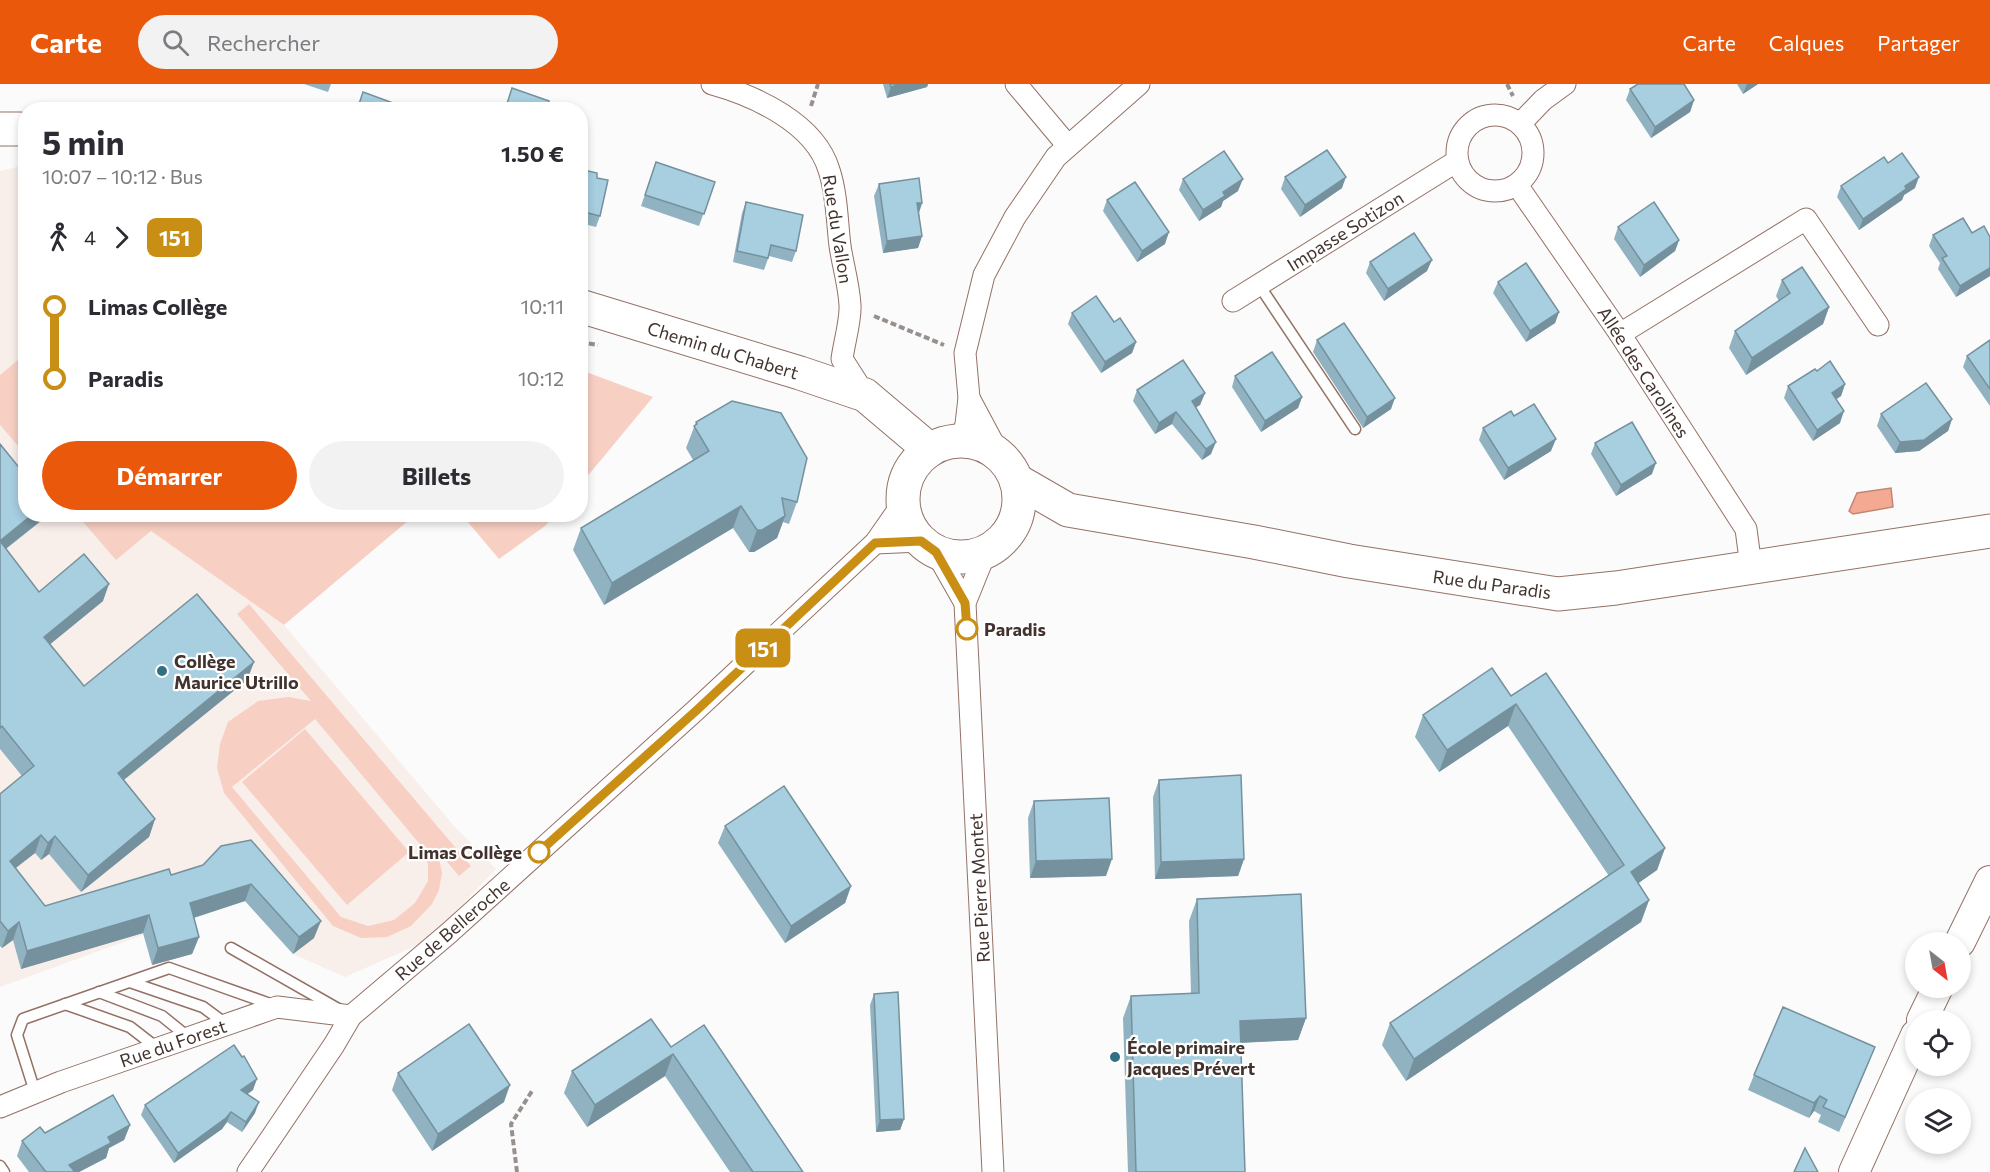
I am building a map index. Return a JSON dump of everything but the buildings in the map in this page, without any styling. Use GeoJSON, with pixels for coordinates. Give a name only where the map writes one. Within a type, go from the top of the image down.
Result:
{"type":"FeatureCollection","features":[{"type":"Feature","properties":{"kind":"main road"},"geometry":{"type":"LineString","coordinates":[[0,129],[18,129]]}},
{"type":"Feature","properties":{"kind":"main road","name":"Chemin du Chabert"},"geometry":{"type":"LineString","coordinates":[[588,308],[865,395],[926,467]]}},
{"type":"Feature","properties":{"kind":"main road"},"geometry":{"type":"LineString","coordinates":[[976,443],[990,448],[1008,469],[1018,503],[1013,525],[1002,540],[986,551],[970,556],[953,556],[928,546],[912,530],[906,517],[926,467],[976,443]]}},
{"type":"Feature","properties":{"kind":"main road","name":"Rue du Paradis"},"geometry":{"type":"LineString","coordinates":[[1008,469],[1068,510],[1349,561],[1558,594],[1616,588],[1990,531]]}},
{"type":"Feature","properties":{"kind":"main road","name":"Rue du Paradis"},"geometry":{"type":"LineString","coordinates":[[1013,525],[1068,510]]}},
{"type":"Feature","properties":{"kind":"main road"},"geometry":{"type":"LineString","coordinates":[[1965,932],[1990,880]]}},
{"type":"Feature","properties":{"kind":"main road"},"geometry":{"type":"LineString","coordinates":[[1854,1172],[1905,1059]]}},
{"type":"Feature","properties":{"kind":"street","name":"Rue du Vallon"},"geometry":{"type":"LineString","coordinates":[[712,84],[727,88],[781,112],[803,130],[822,153],[829,170],[836,204],[840,247],[851,307],[842,359],[865,395]]}},
{"type":"Feature","properties":{"kind":"street"},"geometry":{"type":"LineString","coordinates":[[1016,84],[1068,146]]}},
{"type":"Feature","properties":{"kind":"street"},"geometry":{"type":"LineString","coordinates":[[926,467],[966,424],[969,398],[965,353],[984,275],[1015,217],[1056,157],[1139,84]]}},
{"type":"Feature","properties":{"kind":"street"},"geometry":{"type":"LineString","coordinates":[[1520,124],[1543,100],[1565,84]]}},
{"type":"Feature","properties":{"kind":"street"},"geometry":{"type":"LineString","coordinates":[[1497,115],[1508,117],[1520,124],[1532,143],[1531,166],[1525,177],[1517,185],[1499,191],[1480,189],[1470,183],[1461,173],[1456,149],[1466,128],[1485,116],[1497,115]]}},
{"type":"Feature","properties":{"kind":"street","name":"Impasse Sotizon"},"geometry":{"type":"LineString","coordinates":[[1233,301],[1457,161]]}},
{"type":"Feature","properties":{"kind":"street","name":"Allée des Carolines"},"geometry":{"type":"LineString","coordinates":[[1517,185],[1620,334],[1746,529],[1751,567]]}},
{"type":"Feature","properties":{"kind":"street"},"geometry":{"type":"LineString","coordinates":[[1620,334],[1806,219],[1878,325]]}},
{"type":"Feature","properties":{"kind":"street"},"geometry":{"type":"LineString","coordinates":[[969,398],[1008,469]]}},
{"type":"Feature","properties":{"kind":"street","name":"Rue de Belleroche"},"geometry":{"type":"LineString","coordinates":[[248,1172],[351,1016],[449,933],[875,543],[926,467]]}},
{"type":"Feature","properties":{"kind":"street"},"geometry":{"type":"LineString","coordinates":[[875,543],[928,546]]}},
{"type":"Feature","properties":{"kind":"street","name":"Rue Pierre Montet"},"geometry":{"type":"LineString","coordinates":[[928,546],[965,603]]}},
{"type":"Feature","properties":{"kind":"street","name":"Rue Pierre Montet"},"geometry":{"type":"LineString","coordinates":[[986,551],[965,603],[993,1172]]}},
{"type":"Feature","properties":{"kind":"street","name":"Rue du Forest"},"geometry":{"type":"LineString","coordinates":[[0,1107],[157,1048],[277,1007],[351,1016]]}},
{"type":"Feature","properties":{"kind":"lane"},"geometry":{"type":"LineString","coordinates":[[1259,285],[1355,429]]}},
{"type":"Feature","properties":{"kind":"lane"},"geometry":{"type":"LineString","coordinates":[[231,948],[351,1016]]}},
{"type":"Feature","properties":{"kind":"lane"},"geometry":{"type":"LineString","coordinates":[[36,1092],[17,1035],[23,1019],[99,992],[169,968],[277,1007]]}},
{"type":"Feature","properties":{"kind":"lane"},"geometry":{"type":"LineString","coordinates":[[130,982],[203,1007],[227,1024]]}},
{"type":"Feature","properties":{"kind":"lane"},"geometry":{"type":"LineString","coordinates":[[99,992],[162,1016],[188,1038]]}},
{"type":"Feature","properties":{"kind":"lane"},"geometry":{"type":"LineString","coordinates":[[65,1004],[130,1027],[157,1048]]}},
{"type":"Feature","properties":{"kind":"lane"},"geometry":{"type":"LineString","coordinates":[[0,1166],[4,1172]]}},
{"type":"Feature","properties":{"kind":"path"},"geometry":{"type":"LineString","coordinates":[[851,307],[965,353]]}},
{"type":"Feature","properties":{"kind":"path"},"geometry":{"type":"LineString","coordinates":[[517,1172],[511,1124],[532,1091]]}},
{"type":"Feature","properties":{"kind":"shaded area"},"geometry":{"type":"Polygon","coordinates":[[[18,167],[18,360],[0,375],[0,171],[18,167]]]}},
{"type":"Feature","properties":{"kind":"shaded area"},"geometry":{"type":"Polygon","coordinates":[[[18,360],[18,446],[0,425],[0,375],[18,360]]]}},
{"type":"Feature","properties":{"kind":"shaded area"},"geometry":{"type":"Polygon","coordinates":[[[588,373],[653,397],[588,476],[588,373]]]}},
{"type":"Feature","properties":{"kind":"shaded area","name":"Collège Maurice Utrillo"},"geometry":{"type":"Polygon","coordinates":[[[0,425],[18,446],[18,522],[83,522],[116,559],[151,531],[284,625],[454,826],[496,869],[427,941],[345,977],[293,954],[245,901],[173,924],[0,987],[0,425]]]}},
{"type":"Feature","properties":{"kind":"shaded area"},"geometry":{"type":"Polygon","coordinates":[[[1891,488],[1893,507],[1853,514],[1849,511],[1857,493],[1891,488]]]}},
{"type":"Feature","properties":{"kind":"shaded area"},"geometry":{"type":"Polygon","coordinates":[[[83,522],[407,522],[284,625],[151,531],[116,560],[83,522]]]}},
{"type":"Feature","properties":{"kind":"shaded area"},"geometry":{"type":"Polygon","coordinates":[[[468,522],[549,522],[545,526],[499,559],[468,522]]]}},
{"type":"Feature","properties":{"kind":"shaded area"},"geometry":{"type":"Polygon","coordinates":[[[249,604],[471,866],[459,876],[437,850],[442,873],[439,890],[432,904],[411,926],[387,937],[361,938],[333,926],[224,793],[217,768],[220,744],[228,722],[258,701],[288,697],[311,701],[237,614],[249,604]],[[315,719],[232,787],[341,917],[368,926],[394,920],[415,903],[428,881],[428,865],[423,848],[315,719]]]}},
{"type":"Feature","properties":{"kind":"shaded area"},"geometry":{"type":"Polygon","coordinates":[[[305,729],[409,852],[347,905],[242,782],[305,729]]]}},
{"type":"Feature","properties":{"kind":"bus line","name":"151"},"geometry":{"type":"LineString","coordinates":[[539,852],[698,709],[875,543],[921,541],[936,552],[965,603],[967,629]]}},
{"type":"Feature","properties":{"kind":"place","name":"Paradis"},"geometry":{"type":"Point","coordinates":[967,629]}},
{"type":"Feature","properties":{"kind":"place","name":"Collège Maurice Utrillo"},"geometry":{"type":"Point","coordinates":[162,671]}},
{"type":"Feature","properties":{"kind":"place","name":"Limas Collège"},"geometry":{"type":"Point","coordinates":[539,852]}},
{"type":"Feature","properties":{"kind":"place","name":"École primaire Jacques Prévert"},"geometry":{"type":"Point","coordinates":[1115,1057]}}]}
